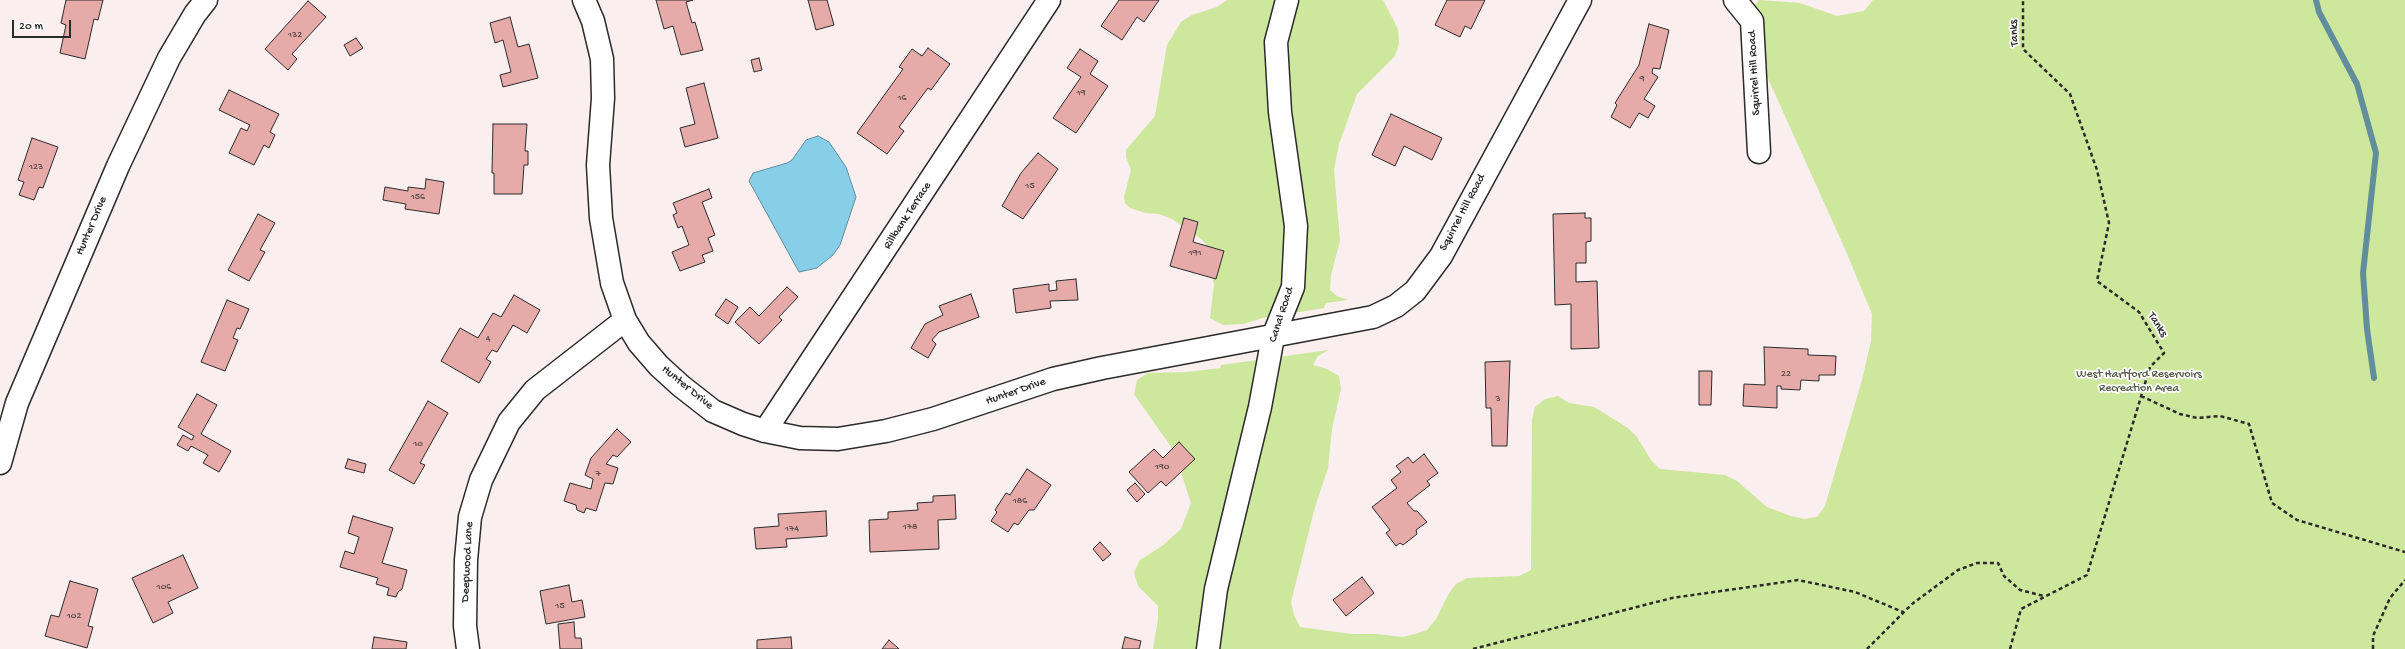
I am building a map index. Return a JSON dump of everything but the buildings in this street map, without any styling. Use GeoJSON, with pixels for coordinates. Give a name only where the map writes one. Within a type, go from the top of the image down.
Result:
{"type":"FeatureCollection","features":[{"type":"Feature","properties":{"kind":"street","name":"Hunter Drive"},"geometry":{"type":"LineString","coordinates":[[0,463],[17,404],[118,166],[168,58],[195,14],[206,0]]}},
{"type":"Feature","properties":{"kind":"street","name":"Hunter Drive"},"geometry":{"type":"LineString","coordinates":[[584,0],[593,21],[602,60],[603,98],[598,165],[601,218],[612,283],[625,320],[639,343],[681,386],[713,410],[742,424],[765,431],[800,438],[838,439],[886,431],[966,409],[1053,380],[1169,354],[1273,337]]}},
{"type":"Feature","properties":{"kind":"street","name":"Rillbank Terrace"},"geometry":{"type":"LineString","coordinates":[[765,431],[1049,0]]}},
{"type":"Feature","properties":{"kind":"street","name":"Canal Road"},"geometry":{"type":"LineString","coordinates":[[1208,649],[1216,589],[1260,407],[1273,337],[1293,287],[1296,226],[1280,112],[1276,42],[1287,0]]}},
{"type":"Feature","properties":{"kind":"street","name":"Squirrel Hill Road"},"geometry":{"type":"LineString","coordinates":[[1273,337],[1373,317],[1396,306],[1415,291],[1440,256],[1580,0]]}},
{"type":"Feature","properties":{"kind":"street","name":"Squirrel Hill Road"},"geometry":{"type":"LineString","coordinates":[[1735,0],[1752,22],[1759,152]]}},
{"type":"Feature","properties":{"kind":"street","name":"Deepwood Lane"},"geometry":{"type":"LineString","coordinates":[[468,649],[465,626],[466,560],[470,517],[481,480],[509,422],[535,390],[625,320]]}},
{"type":"Feature","properties":{"kind":"path","name":"Tanks"},"geometry":{"type":"LineString","coordinates":[[2010,649],[2021,609],[2087,575],[2150,367],[2164,353],[2139,312],[2097,281],[2109,223],[2097,170],[2070,94],[2023,49],[2023,0]]}},
{"type":"Feature","properties":{"kind":"path"},"geometry":{"type":"LineString","coordinates":[[2141,396],[2180,414],[2197,418],[2220,416],[2249,424],[2272,503],[2297,520],[2405,552]]}},
{"type":"Feature","properties":{"kind":"path"},"geometry":{"type":"LineString","coordinates":[[1867,649],[1903,612],[1958,570],[1977,563],[1998,563],[2004,576],[2020,590],[2045,597]]}},
{"type":"Feature","properties":{"kind":"path"},"geometry":{"type":"LineString","coordinates":[[1473,649],[1672,598],[1798,580],[1855,592],[1903,612]]}},
{"type":"Feature","properties":{"kind":"path"},"geometry":{"type":"LineString","coordinates":[[2373,649],[2373,636],[2381,617],[2390,598],[2405,580]]}},
{"type":"Feature","properties":{"kind":"green space"},"geometry":{"type":"Polygon","coordinates":[[[1227,0],[1383,0],[1398,29],[1399,43],[1395,56],[1357,94],[1339,144],[1334,170],[1340,241],[1331,275],[1330,290],[1337,296],[1348,300],[1326,303],[1324,308],[1263,318],[1243,324],[1223,325],[1210,318],[1214,285],[1206,244],[1172,219],[1159,214],[1145,213],[1130,208],[1125,203],[1124,197],[1131,170],[1126,157],[1126,150],[1155,116],[1167,45],[1181,22],[1192,15],[1217,7],[1227,0]]]}},
{"type":"Feature","properties":{"kind":"green space","name":"West Hartford Reservoirs Recreation Area"},"geometry":{"type":"Polygon","coordinates":[[[1759,0],[1800,3],[1837,16],[1864,11],[1873,0],[2405,0],[2405,649],[1153,649],[1158,619],[1158,606],[1138,586],[1134,572],[1140,560],[1162,546],[1181,529],[1191,503],[1174,451],[1134,394],[1137,380],[1148,373],[1187,372],[1220,368],[1221,365],[1329,350],[1318,356],[1313,365],[1327,369],[1339,376],[1341,389],[1332,429],[1328,468],[1315,507],[1291,602],[1294,615],[1300,627],[1351,634],[1376,634],[1403,637],[1427,630],[1436,619],[1448,595],[1456,584],[1467,578],[1519,576],[1531,570],[1532,420],[1535,407],[1545,399],[1558,396],[1569,403],[1594,407],[1628,428],[1637,437],[1651,460],[1660,469],[1725,475],[1737,481],[1767,507],[1804,519],[1817,517],[1825,506],[1862,380],[1871,341],[1872,314],[1845,249],[1766,74],[1751,9],[1759,0]]]}},
{"type":"Feature","properties":{"kind":"water"},"geometry":{"type":"Polygon","coordinates":[[[818,136],[829,142],[846,167],[856,197],[840,245],[833,255],[817,268],[799,272],[749,181],[753,173],[787,163],[792,160],[806,140],[818,136]]]}},
{"type":"Feature","properties":{"kind":"waterway"},"geometry":{"type":"LineString","coordinates":[[2316,0],[2319,12],[2357,84],[2376,153],[2363,273],[2367,329],[2374,378]]}}]}
